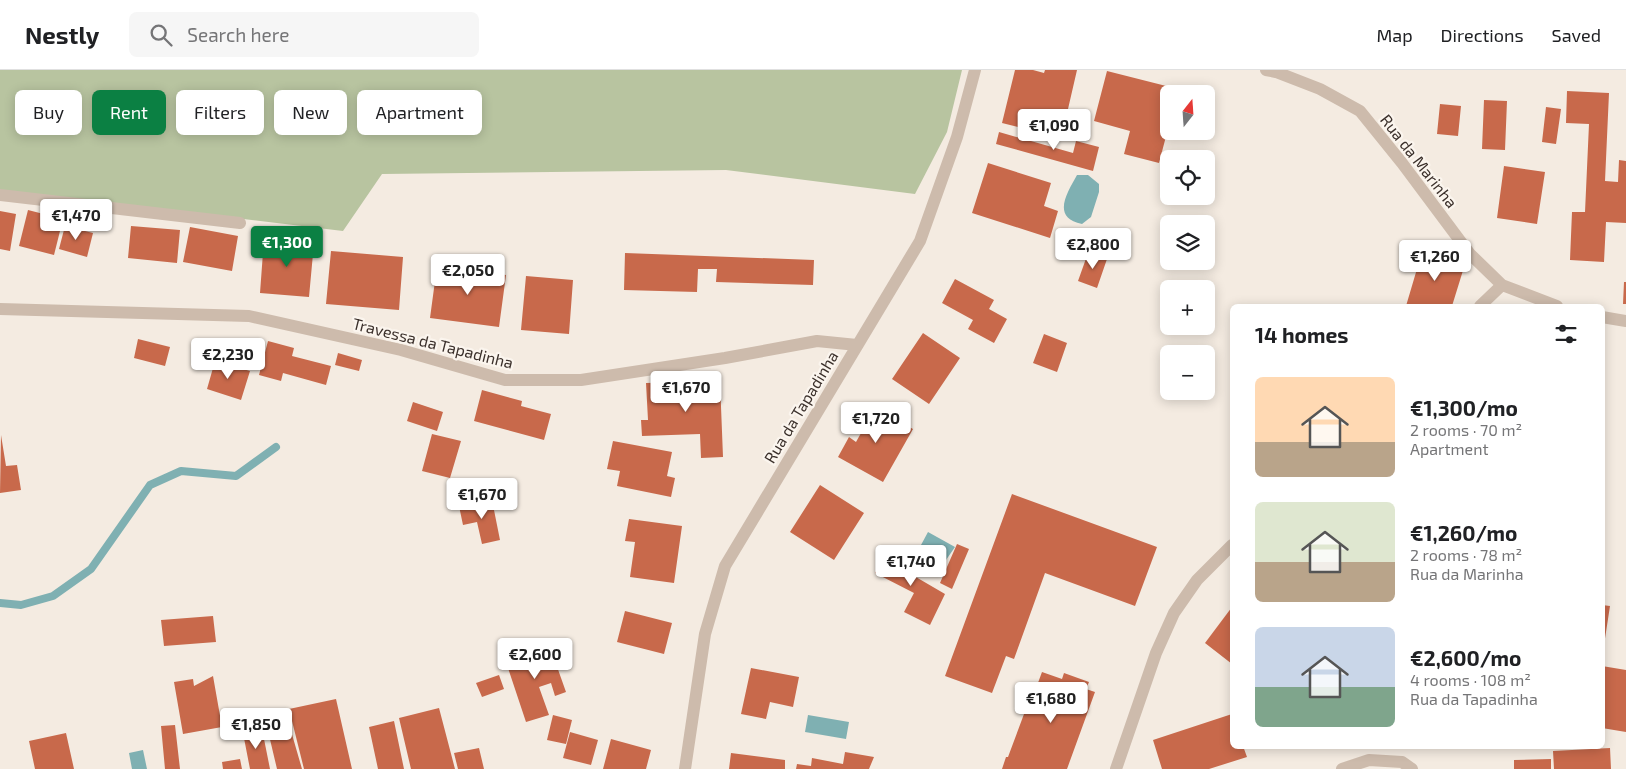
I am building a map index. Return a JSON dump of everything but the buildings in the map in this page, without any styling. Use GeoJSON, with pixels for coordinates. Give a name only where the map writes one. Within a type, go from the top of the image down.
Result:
{"type":"FeatureCollection","features":[{"type":"Feature","properties":{"kind":"street","name":"Rua da Tapadinha"},"geometry":{"type":"LineString","coordinates":[[686,769],[705,634],[725,566],[920,241],[956,137],[976,70]]}},
{"type":"Feature","properties":{"kind":"street","name":"Rua da Marinha"},"geometry":{"type":"LineString","coordinates":[[1266,70],[1320,89],[1360,111],[1402,163],[1470,254],[1502,285],[1552,304]]}},
{"type":"Feature","properties":{"kind":"street"},"geometry":{"type":"LineString","coordinates":[[0,196],[240,223]]}},
{"type":"Feature","properties":{"kind":"street"},"geometry":{"type":"LineString","coordinates":[[1482,304],[1502,285]]}},
{"type":"Feature","properties":{"kind":"street","name":"Travessa da Tapadinha"},"geometry":{"type":"LineString","coordinates":[[0,309],[249,316],[401,350],[505,380],[581,380],[725,358],[817,341],[857,345]]}},
{"type":"Feature","properties":{"kind":"street"},"geometry":{"type":"LineString","coordinates":[[1605,318],[1626,321]]}},
{"type":"Feature","properties":{"kind":"street"},"geometry":{"type":"LineString","coordinates":[[1116,769],[1156,654],[1174,613],[1197,580],[1230,547]]}},
{"type":"Feature","properties":{"kind":"street"},"geometry":{"type":"LineString","coordinates":[[1342,769],[1369,760],[1402,762],[1412,769]]}},
{"type":"Feature","properties":{"kind":"green space"},"geometry":{"type":"Polygon","coordinates":[[[0,70],[962,70],[947,132],[915,194],[726,170],[382,174],[343,231],[0,190],[0,70]]]}},
{"type":"Feature","properties":{"kind":"water"},"geometry":{"type":"Polygon","coordinates":[[[1077,175],[1088,175],[1099,184],[1099,192],[1091,217],[1082,224],[1072,221],[1064,211],[1066,197],[1077,175]]]}},
{"type":"Feature","properties":{"kind":"water"},"geometry":{"type":"Polygon","coordinates":[[[928,532],[955,547],[946,560],[921,545],[928,532]]]}},
{"type":"Feature","properties":{"kind":"water"},"geometry":{"type":"Polygon","coordinates":[[[808,715],[849,722],[846,739],[805,732],[808,715]]]}},
{"type":"Feature","properties":{"kind":"water"},"geometry":{"type":"Polygon","coordinates":[[[143,750],[147,769],[132,769],[129,753],[143,750]]]}},
{"type":"Feature","properties":{"kind":"waterway"},"geometry":{"type":"LineString","coordinates":[[0,603],[21,605],[53,596],[91,569],[150,485],[181,471],[236,476],[276,447]]}}]}
